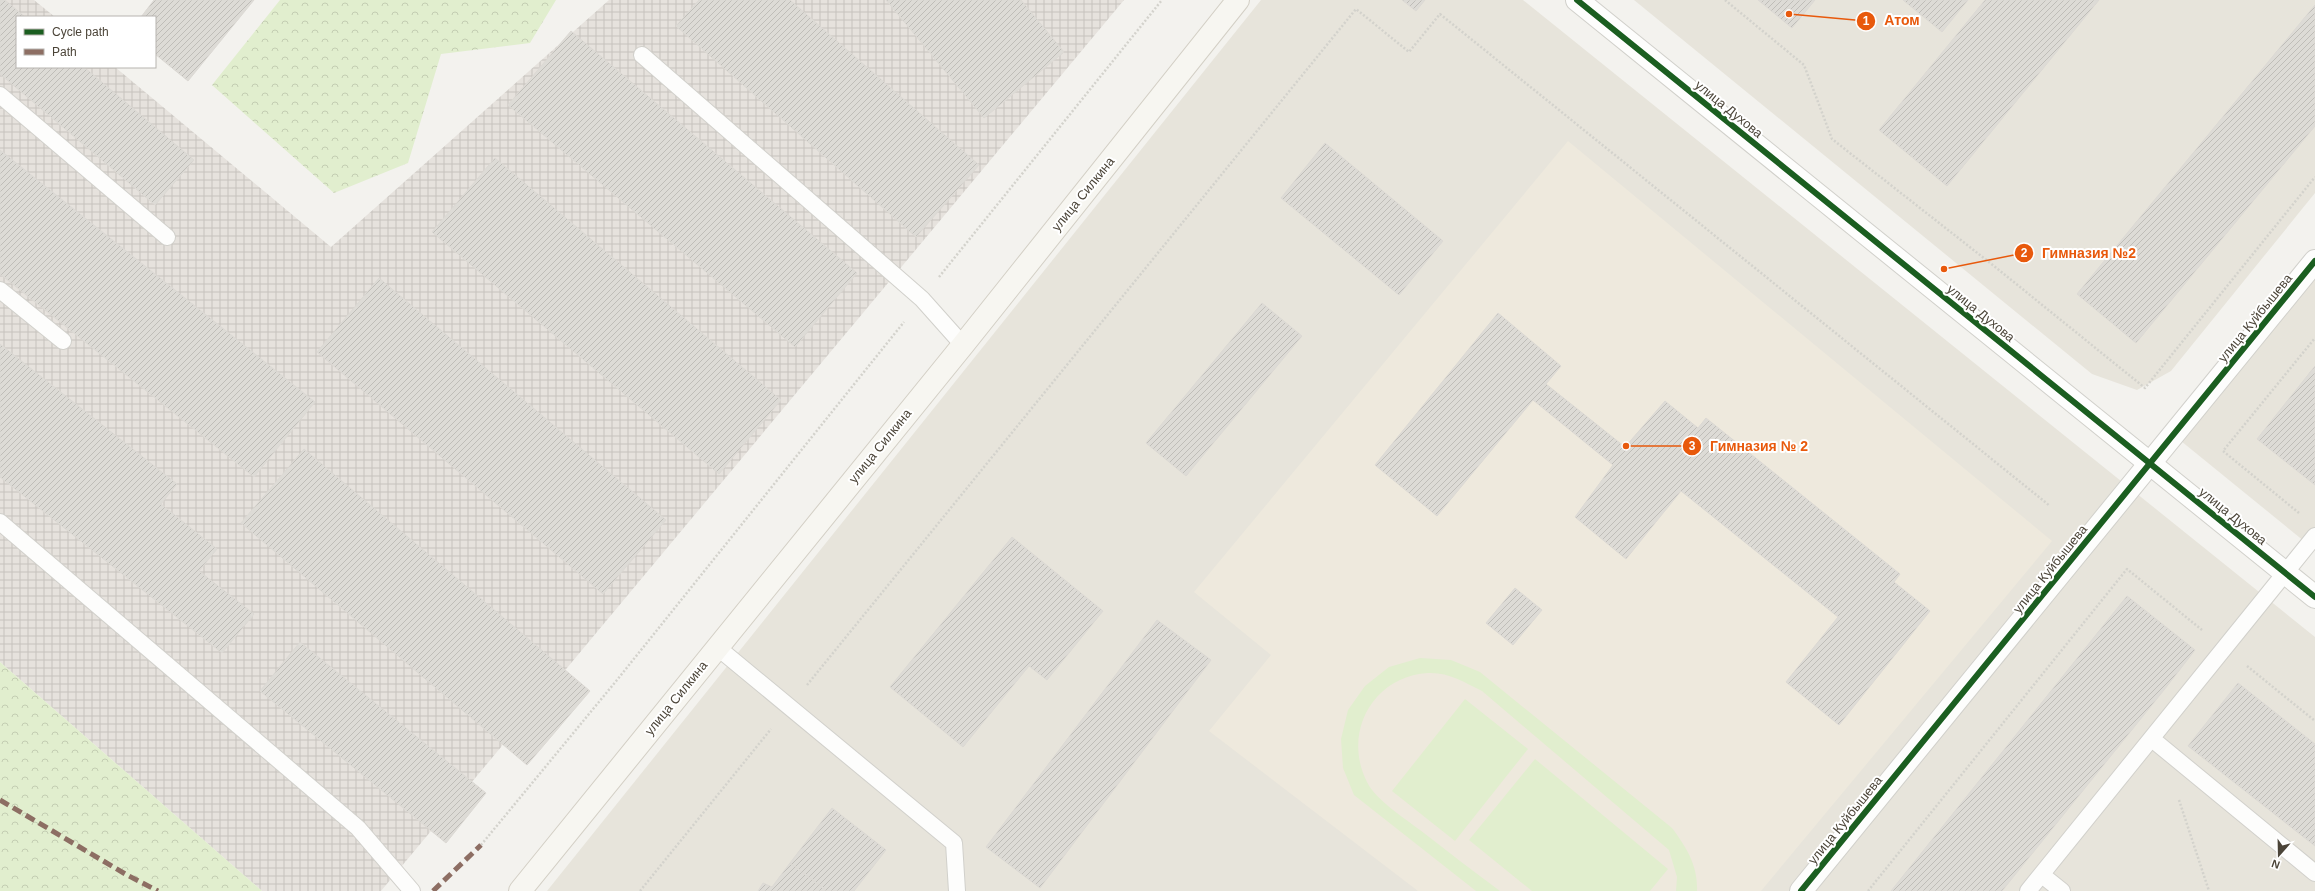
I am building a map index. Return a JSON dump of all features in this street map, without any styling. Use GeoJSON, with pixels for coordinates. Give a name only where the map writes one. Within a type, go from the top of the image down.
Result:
{"type":"FeatureCollection","features":[{"type":"Feature","properties":{"kind":"main road","name":"улица Силкина"},"geometry":{"type":"LineString","coordinates":[[520,891],[963,344],[1238,0]]}},
{"type":"Feature","properties":{"kind":"street","name":"улица Духова"},"geometry":{"type":"LineString","coordinates":[[1576,0],[2315,597]]}},
{"type":"Feature","properties":{"kind":"street","name":"улица Куйбышева"},"geometry":{"type":"LineString","coordinates":[[1802,891],[2315,261]]}},
{"type":"Feature","properties":{"kind":"lane"},"geometry":{"type":"LineString","coordinates":[[642,55],[922,299],[963,344]]}},
{"type":"Feature","properties":{"kind":"lane"},"geometry":{"type":"LineString","coordinates":[[0,94],[167,237]]}},
{"type":"Feature","properties":{"kind":"lane"},"geometry":{"type":"LineString","coordinates":[[0,290],[63,340]]}},
{"type":"Feature","properties":{"kind":"lane"},"geometry":{"type":"LineString","coordinates":[[0,522],[358,828],[412,891]]}},
{"type":"Feature","properties":{"kind":"lane"},"geometry":{"type":"LineString","coordinates":[[2028,891],[2157,743],[2285,573],[2315,536]]}},
{"type":"Feature","properties":{"kind":"lane"},"geometry":{"type":"LineString","coordinates":[[717,647],[954,843],[957,891]]}},
{"type":"Feature","properties":{"kind":"lane"},"geometry":{"type":"LineString","coordinates":[[2157,743],[2315,873]]}},
{"type":"Feature","properties":{"kind":"lane"},"geometry":{"type":"LineString","coordinates":[[2042,875],[2062,891]]}},
{"type":"Feature","properties":{"kind":"path"},"geometry":{"type":"LineString","coordinates":[[481,845],[617,680],[1162,0]]}},
{"type":"Feature","properties":{"kind":"path"},"geometry":{"type":"LineString","coordinates":[[1725,0],[1804,65],[1832,139],[1994,266],[2145,388],[2315,177]]}},
{"type":"Feature","properties":{"kind":"path"},"geometry":{"type":"LineString","coordinates":[[640,891],[1356,9],[1409,52],[1440,14],[2050,506]]}},
{"type":"Feature","properties":{"kind":"path"},"geometry":{"type":"LineString","coordinates":[[2303,516],[2223,451],[2315,338]]}},
{"type":"Feature","properties":{"kind":"path"},"geometry":{"type":"LineString","coordinates":[[1868,891],[2127,569]]}},
{"type":"Feature","properties":{"kind":"path"},"geometry":{"type":"LineString","coordinates":[[2157,743],[2209,891]]}},
{"type":"Feature","properties":{"kind":"shaded area"},"geometry":{"type":"Polygon","coordinates":[[[0,0],[34,0],[54,16],[16,16],[16,68],[116,68],[331,247],[609,0],[1124,0],[381,891],[262,891],[0,662],[0,0]]]}},
{"type":"Feature","properties":{"kind":"shaded area"},"geometry":{"type":"Polygon","coordinates":[[[1261,0],[1523,0],[2315,637],[2315,891],[547,891],[1261,0]]]}},
{"type":"Feature","properties":{"kind":"shaded area"},"geometry":{"type":"Polygon","coordinates":[[[1634,0],[2315,0],[2315,193],[2171,371],[2137,390],[2092,374],[1634,0]]]}},
{"type":"Feature","properties":{"kind":"shaded area"},"geometry":{"type":"Polygon","coordinates":[[[1568,141],[2052,541],[1761,891],[1418,891],[1209,731],[1271,655],[1194,592],[1568,141]]]}},
{"type":"Feature","properties":{"kind":"shaded area"},"geometry":{"type":"Polygon","coordinates":[[[2315,276],[2315,550],[2181,441],[2315,276]]]}},
{"type":"Feature","properties":{"kind":"green space"},"geometry":{"type":"Polygon","coordinates":[[[280,0],[556,0],[530,43],[441,54],[408,163],[334,193],[212,85],[280,0]]]}},
{"type":"Feature","properties":{"kind":"green space"},"geometry":{"type":"Polygon","coordinates":[[[1420,658],[1451,660],[1480,672],[1672,828],[1687,850],[1693,865],[1696,873],[1697,891],[1676,891],[1677,877],[1669,850],[1482,691],[1462,681],[1442,674],[1428,673],[1409,677],[1392,684],[1378,696],[1368,710],[1361,727],[1358,745],[1360,763],[1367,782],[1376,795],[1398,814],[1500,891],[1476,891],[1354,795],[1343,768],[1341,739],[1348,710],[1365,686],[1389,667],[1420,658]]]}},
{"type":"Feature","properties":{"kind":"green space"},"geometry":{"type":"Polygon","coordinates":[[[0,662],[262,891],[0,891],[0,662]]]}},
{"type":"Feature","properties":{"kind":"green space"},"geometry":{"type":"Polygon","coordinates":[[[1465,699],[1528,749],[1455,841],[1392,791],[1465,699]]]}},
{"type":"Feature","properties":{"kind":"green space"},"geometry":{"type":"Polygon","coordinates":[[[1535,759],[1668,869],[1650,891],[1532,891],[1469,840],[1535,759]]]}},
{"type":"Feature","properties":{"kind":"building"},"geometry":{"type":"Polygon","coordinates":[[[0,0],[5,0],[24,16],[16,16],[16,68],[85,68],[194,160],[155,205],[0,74],[0,0]]]}},
{"type":"Feature","properties":{"kind":"building"},"geometry":{"type":"Polygon","coordinates":[[[154,0],[254,0],[188,81],[156,55],[156,16],[142,16],[154,0]]]}},
{"type":"Feature","properties":{"kind":"building"},"geometry":{"type":"Polygon","coordinates":[[[699,0],[790,0],[979,165],[916,237],[676,26],[699,0]]]}},
{"type":"Feature","properties":{"kind":"building"},"geometry":{"type":"Polygon","coordinates":[[[886,0],[1021,0],[1064,52],[984,118],[886,0]]]}},
{"type":"Feature","properties":{"kind":"building"},"geometry":{"type":"Polygon","coordinates":[[[1402,0],[1425,0],[1416,11],[1402,0]]]}},
{"type":"Feature","properties":{"kind":"building"},"geometry":{"type":"Polygon","coordinates":[[[1758,0],[1815,0],[1792,28],[1758,0]]]}},
{"type":"Feature","properties":{"kind":"building"},"geometry":{"type":"Polygon","coordinates":[[[1903,0],[1968,0],[1942,32],[1903,0]]]}},
{"type":"Feature","properties":{"kind":"building"},"geometry":{"type":"Polygon","coordinates":[[[1985,0],[2099,0],[1947,186],[1879,130],[1985,0]]]}},
{"type":"Feature","properties":{"kind":"building"},"geometry":{"type":"Polygon","coordinates":[[[2315,5],[2315,126],[2136,343],[2077,294],[2315,5]]]}},
{"type":"Feature","properties":{"kind":"building"},"geometry":{"type":"Polygon","coordinates":[[[571,31],[857,273],[795,347],[508,105],[571,31]]]}},
{"type":"Feature","properties":{"kind":"building"},"geometry":{"type":"Polygon","coordinates":[[[1325,143],[1443,241],[1399,295],[1281,198],[1325,143]]]}},
{"type":"Feature","properties":{"kind":"building"},"geometry":{"type":"Polygon","coordinates":[[[0,150],[315,402],[254,477],[0,274],[0,150]]]}},
{"type":"Feature","properties":{"kind":"building"},"geometry":{"type":"Polygon","coordinates":[[[495,158],[781,400],[719,474],[432,232],[495,158]]]}},
{"type":"Feature","properties":{"kind":"building"},"geometry":{"type":"Polygon","coordinates":[[[379,278],[666,520],[603,594],[317,352],[379,278]]]}},
{"type":"Feature","properties":{"kind":"building"},"geometry":{"type":"Polygon","coordinates":[[[1262,303],[1302,336],[1186,476],[1146,443],[1262,303]]]}},
{"type":"Feature","properties":{"kind":"building"},"geometry":{"type":"Polygon","coordinates":[[[1498,313],[1561,366],[1546,384],[1625,447],[1665,401],[1698,428],[1706,418],[1900,574],[1894,582],[1930,611],[1839,725],[1786,682],[1838,617],[1681,491],[1626,559],[1575,517],[1613,465],[1533,400],[1437,516],[1375,465],[1498,313]]]}},
{"type":"Feature","properties":{"kind":"building"},"geometry":{"type":"Polygon","coordinates":[[[0,344],[177,484],[161,504],[217,549],[199,571],[254,614],[222,653],[0,477],[0,344]]]}},
{"type":"Feature","properties":{"kind":"building"},"geometry":{"type":"Polygon","coordinates":[[[2315,366],[2315,485],[2257,439],[2315,366]]]}},
{"type":"Feature","properties":{"kind":"building"},"geometry":{"type":"Polygon","coordinates":[[[304,449],[590,691],[527,765],[241,523],[304,449]]]}},
{"type":"Feature","properties":{"kind":"building"},"geometry":{"type":"Polygon","coordinates":[[[1012,537],[1103,611],[1047,680],[1029,666],[963,747],[890,687],[1012,537]]]}},
{"type":"Feature","properties":{"kind":"building"},"geometry":{"type":"Polygon","coordinates":[[[1515,588],[1542,610],[1513,645],[1486,623],[1515,588]]]}},
{"type":"Feature","properties":{"kind":"building"},"geometry":{"type":"Polygon","coordinates":[[[2127,596],[2195,650],[2164,690],[2002,891],[1891,891],[2127,596]]]}},
{"type":"Feature","properties":{"kind":"building"},"geometry":{"type":"Polygon","coordinates":[[[1157,620],[1211,660],[1040,888],[986,847],[1157,620]]]}},
{"type":"Feature","properties":{"kind":"building"},"geometry":{"type":"Polygon","coordinates":[[[300,642],[486,793],[446,843],[260,691],[300,642]]]}},
{"type":"Feature","properties":{"kind":"building"},"geometry":{"type":"Polygon","coordinates":[[[2238,683],[2315,744],[2315,846],[2188,746],[2238,683]]]}},
{"type":"Feature","properties":{"kind":"building"},"geometry":{"type":"Polygon","coordinates":[[[832,808],[886,850],[854,891],[827,891],[790,863],[832,808]]]}},
{"type":"Feature","properties":{"kind":"building"},"geometry":{"type":"Polygon","coordinates":[[[790,863],[827,891],[758,891],[763,883],[772,887],[790,863]]]}},
{"type":"Feature","properties":{"kind":"marked path"},"geometry":{"type":"LineString","coordinates":[[0,800],[127,875],[158,891]]}},
{"type":"Feature","properties":{"kind":"marked path"},"geometry":{"type":"LineString","coordinates":[[433,891],[481,845]]}},
{"type":"Feature","properties":{"kind":"cycle path"},"geometry":{"type":"LineString","coordinates":[[1577,0],[2315,597]]}},
{"type":"Feature","properties":{"kind":"cycle path"},"geometry":{"type":"LineString","coordinates":[[1801,891],[2315,261]]}},
{"type":"Feature","properties":{"kind":"place","name":"Атом"},"geometry":{"type":"Point","coordinates":[1789,14]}},
{"type":"Feature","properties":{"kind":"place","name":"Гимназия №2"},"geometry":{"type":"Point","coordinates":[1944,269]}},
{"type":"Feature","properties":{"kind":"place","name":"Гимназия № 2"},"geometry":{"type":"Point","coordinates":[1626,446]}}]}
